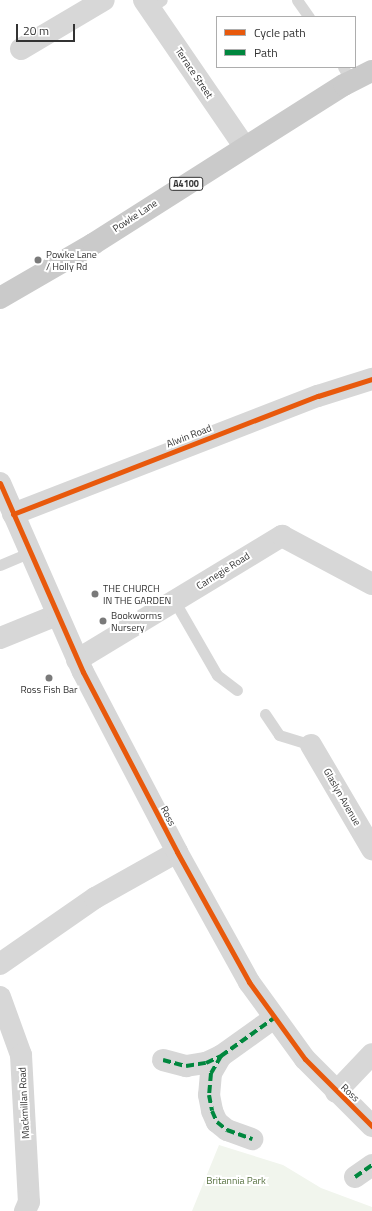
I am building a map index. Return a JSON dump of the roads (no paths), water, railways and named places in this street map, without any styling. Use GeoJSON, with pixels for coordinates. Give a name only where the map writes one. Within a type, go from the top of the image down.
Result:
{"type":"FeatureCollection","features":[{"type":"Feature","properties":{"kind":"main road","name":"Powke Lane"},"geometry":{"type":"LineString","coordinates":[[0,298],[93,244],[244,146],[347,74],[372,71]]}},
{"type":"Feature","properties":{"kind":"street"},"geometry":{"type":"LineString","coordinates":[[20,49],[104,0]]}},
{"type":"Feature","properties":{"kind":"street","name":"Terrace Street"},"geometry":{"type":"LineString","coordinates":[[152,3],[244,146]]}},
{"type":"Feature","properties":{"kind":"street","name":"Alwin Road"},"geometry":{"type":"LineString","coordinates":[[13,514],[318,396],[372,379]]}},
{"type":"Feature","properties":{"kind":"street","name":"Ross"},"geometry":{"type":"LineString","coordinates":[[0,483],[77,660],[177,852],[249,982],[305,1059],[336,1092],[372,1126]]}},
{"type":"Feature","properties":{"kind":"street","name":"Carnegie Road"},"geometry":{"type":"LineString","coordinates":[[77,660],[282,536],[290,538],[372,584]]}},
{"type":"Feature","properties":{"kind":"street"},"geometry":{"type":"LineString","coordinates":[[0,638],[57,615]]}},
{"type":"Feature","properties":{"kind":"street","name":"Glaslyn Avenue"},"geometry":{"type":"LineString","coordinates":[[311,744],[372,849]]}},
{"type":"Feature","properties":{"kind":"street"},"geometry":{"type":"LineString","coordinates":[[0,964],[95,898],[177,852]]}},
{"type":"Feature","properties":{"kind":"street","name":"Mackmillan Road"},"geometry":{"type":"LineString","coordinates":[[0,997],[21,1056],[29,1202],[25,1211]]}},
{"type":"Feature","properties":{"kind":"street"},"geometry":{"type":"LineString","coordinates":[[163,1060],[186,1066],[206,1063],[221,1056],[274,1018]]}},
{"type":"Feature","properties":{"kind":"street"},"geometry":{"type":"LineString","coordinates":[[336,1092],[372,1054]]}},
{"type":"Feature","properties":{"kind":"street"},"geometry":{"type":"LineString","coordinates":[[221,1056],[211,1073],[209,1095],[212,1111],[217,1122],[227,1130],[252,1139]]}},
{"type":"Feature","properties":{"kind":"lane"},"geometry":{"type":"LineString","coordinates":[[297,0],[308,16]]}},
{"type":"Feature","properties":{"kind":"lane"},"geometry":{"type":"LineString","coordinates":[[0,565],[31,552]]}},
{"type":"Feature","properties":{"kind":"lane"},"geometry":{"type":"LineString","coordinates":[[174,602],[217,675],[238,690]]}},
{"type":"Feature","properties":{"kind":"lane"},"geometry":{"type":"LineString","coordinates":[[265,714],[279,735],[311,744]]}},
{"type":"Feature","properties":{"kind":"place","name":"Powke Lane / Holly Rd"},"geometry":{"type":"Point","coordinates":[38,260]}},
{"type":"Feature","properties":{"kind":"place","name":"THE CHURCH IN THE GARDEN"},"geometry":{"type":"Point","coordinates":[95,594]}},
{"type":"Feature","properties":{"kind":"place","name":"Bookworms Nursery"},"geometry":{"type":"Point","coordinates":[103,621]}},
{"type":"Feature","properties":{"kind":"place","name":"Ross Fish Bar"},"geometry":{"type":"Point","coordinates":[49,678]}},
{"type":"Feature","properties":{"kind":"park label","name":"Britannia Park"},"geometry":{"type":"Point","coordinates":[236,1181]}}]}
